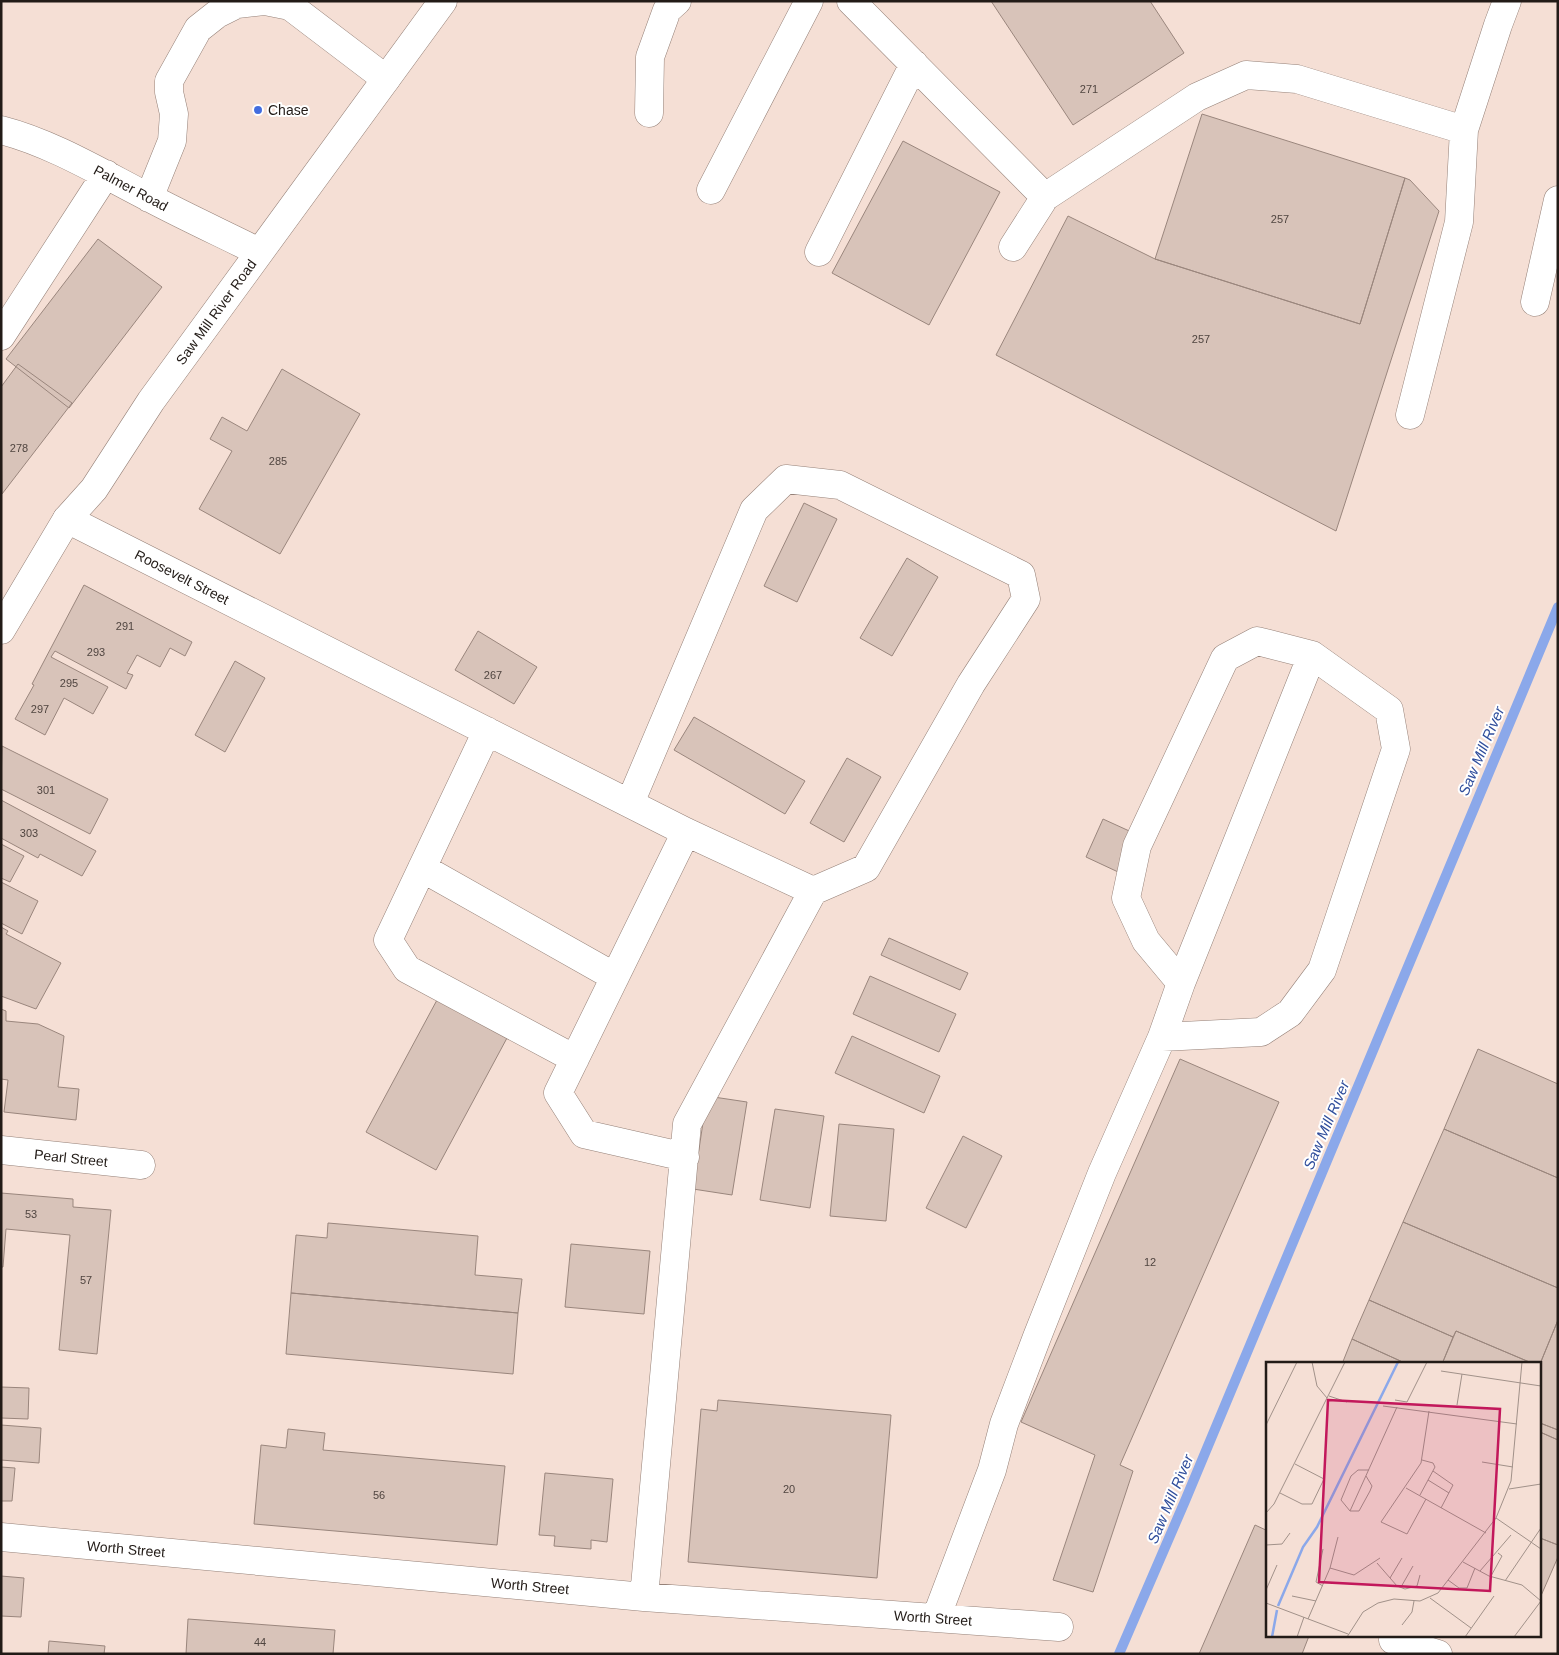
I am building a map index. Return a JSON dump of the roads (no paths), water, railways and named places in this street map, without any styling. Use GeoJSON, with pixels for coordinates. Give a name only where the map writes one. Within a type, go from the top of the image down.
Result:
{"type":"FeatureCollection","features":[{"type":"Feature","properties":{"kind":"street"},"geometry":{"type":"LineString","coordinates":[[149,198],[172,141],[174,114],[169,92],[169,81],[198,29],[217,14],[237,4],[265,1],[290,6],[386,79]]}},
{"type":"Feature","properties":{"kind":"street","name":"Saw Mill River Road"},"geometry":{"type":"LineString","coordinates":[[1,630],[67,519],[94,489],[151,401],[443,1]]}},
{"type":"Feature","properties":{"kind":"street"},"geometry":{"type":"LineString","coordinates":[[649,113],[650,57],[667,10],[677,1]]}},
{"type":"Feature","properties":{"kind":"street"},"geometry":{"type":"LineString","coordinates":[[711,190],[809,1]]}},
{"type":"Feature","properties":{"kind":"street"},"geometry":{"type":"LineString","coordinates":[[851,1],[1045,197]]}},
{"type":"Feature","properties":{"kind":"street"},"geometry":{"type":"LineString","coordinates":[[1410,415],[1459,222],[1464,130],[1507,1]]}},
{"type":"Feature","properties":{"kind":"street"},"geometry":{"type":"LineString","coordinates":[[819,252],[914,64]]}},
{"type":"Feature","properties":{"kind":"street"},"geometry":{"type":"LineString","coordinates":[[1013,247],[1045,197],[1197,97],[1246,75],[1297,79],[1464,130]]}},
{"type":"Feature","properties":{"kind":"street","name":"Palmer Road"},"geometry":{"type":"LineString","coordinates":[[2,131],[17,134],[106,174],[149,198],[259,252]]}},
{"type":"Feature","properties":{"kind":"street"},"geometry":{"type":"LineString","coordinates":[[1,336],[106,174]]}},
{"type":"Feature","properties":{"kind":"street"},"geometry":{"type":"LineString","coordinates":[[1535,302],[1558,200]]}},
{"type":"Feature","properties":{"kind":"street"},"geometry":{"type":"LineString","coordinates":[[630,803],[754,510],[786,479],[840,485],[1021,574],[1026,599],[971,684],[866,868],[813,891],[688,1124],[644,1597]]}},
{"type":"Feature","properties":{"kind":"street","name":"Roosevelt Street"},"geometry":{"type":"LineString","coordinates":[[67,519],[686,832],[813,891]]}},
{"type":"Feature","properties":{"kind":"street"},"geometry":{"type":"LineString","coordinates":[[1162,1037],[1261,1032],[1290,1013],[1322,970],[1396,749],[1389,710],[1312,655],[1257,641],[1226,658],[1137,846],[1126,898],[1146,941],[1181,983]]}},
{"type":"Feature","properties":{"kind":"street"},"geometry":{"type":"LineString","coordinates":[[936,1618],[992,1470],[1004,1424],[1037,1337],[1102,1173],[1162,1037],[1181,983],[1312,655]]}},
{"type":"Feature","properties":{"kind":"street"},"geometry":{"type":"LineString","coordinates":[[487,731],[388,940],[407,969],[575,1059]]}},
{"type":"Feature","properties":{"kind":"street"},"geometry":{"type":"LineString","coordinates":[[685,1157],[584,1134],[558,1093],[686,832]]}},
{"type":"Feature","properties":{"kind":"street"},"geometry":{"type":"LineString","coordinates":[[422,868],[615,977]]}},
{"type":"Feature","properties":{"kind":"street","name":"Pearl Street"},"geometry":{"type":"LineString","coordinates":[[1,1150],[142,1165]]}},
{"type":"Feature","properties":{"kind":"street","name":"Worth Street"},"geometry":{"type":"LineString","coordinates":[[1,1537],[644,1597],[1059,1627]]}},
{"type":"Feature","properties":{"kind":"street"},"geometry":{"type":"LineString","coordinates":[[1393,1640],[1438,1654]]}},
{"type":"Feature","properties":{"kind":"waterway","name":"Saw Mill River"},"geometry":{"type":"LineString","coordinates":[[1119,1654],[1185,1501],[1558,607]]}},
{"type":"Feature","properties":{"kind":"place","name":"Chase"},"geometry":{"type":"Point","coordinates":[258,110]}}]}
